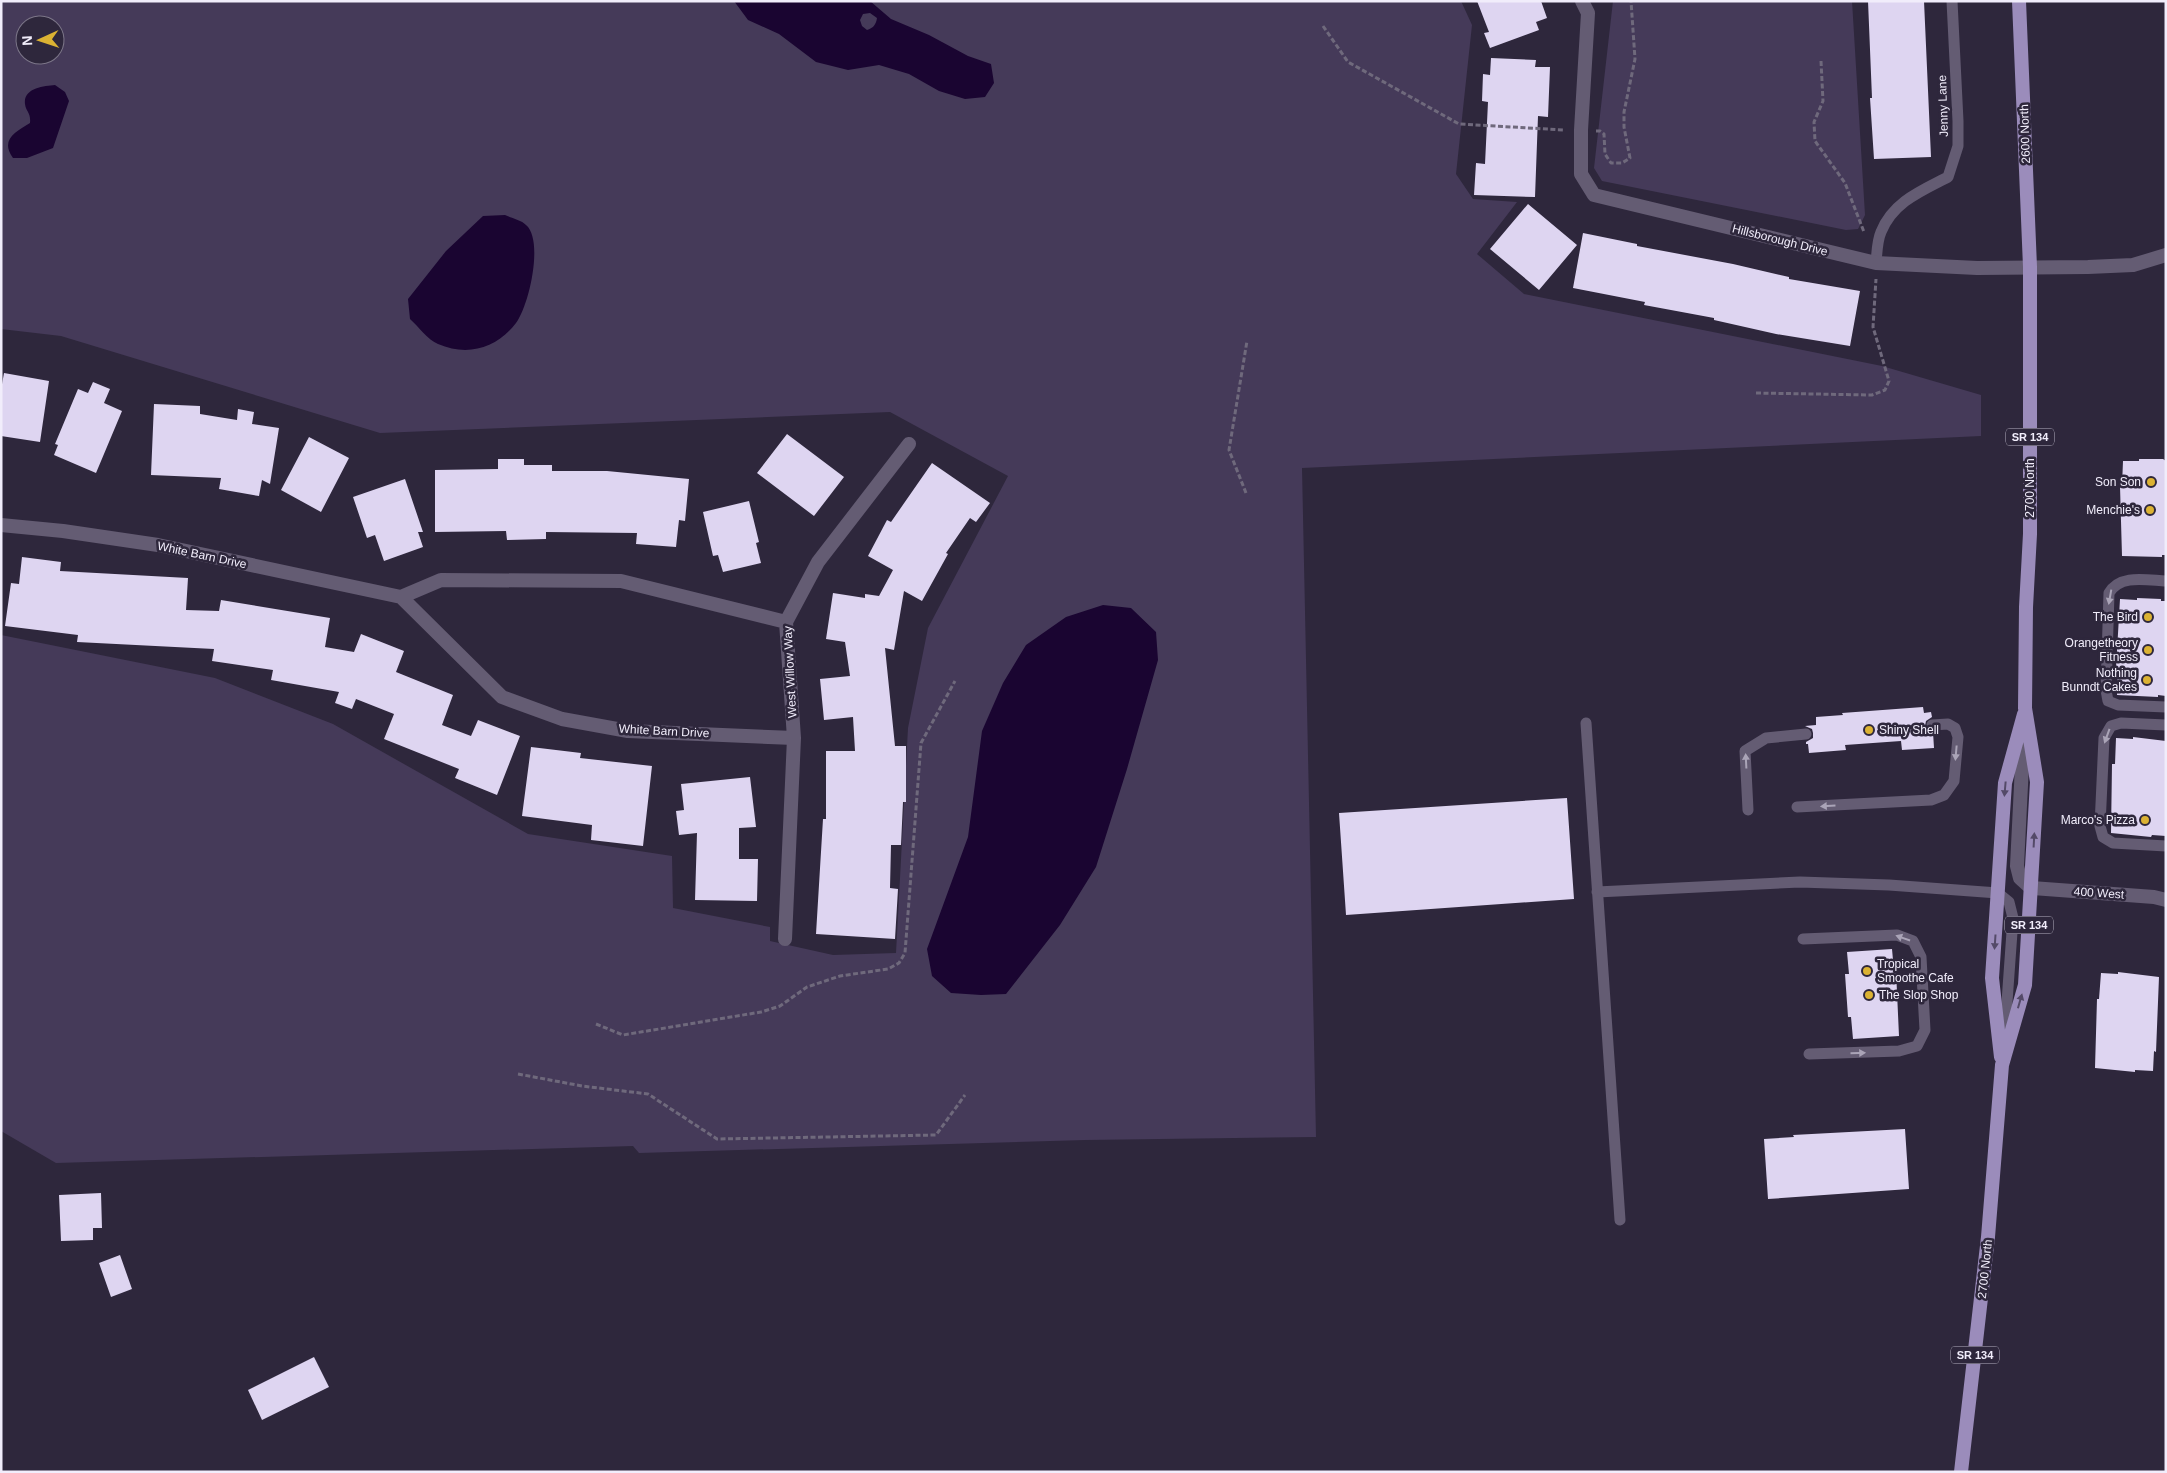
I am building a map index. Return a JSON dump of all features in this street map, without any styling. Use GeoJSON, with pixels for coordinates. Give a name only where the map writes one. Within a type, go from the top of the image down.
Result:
{"type":"FeatureCollection","features":[{"type":"Feature","properties":{"kind":"main road","name":"2600 North"},"geometry":{"type":"LineString","coordinates":[[2019,1],[2030,267]]}},
{"type":"Feature","properties":{"kind":"main road","name":"2700 North"},"geometry":{"type":"LineString","coordinates":[[2002,1065],[2025,986],[2037,782],[2025,708],[2026,607],[2030,534],[2030,267]]}},
{"type":"Feature","properties":{"kind":"main road","name":"2700 North"},"geometry":{"type":"LineString","coordinates":[[1961,1472],[1988,1238],[2002,1065],[1992,978],[2006,783],[2025,708]]}},
{"type":"Feature","properties":{"kind":"street","name":"Hillsborough Drive"},"geometry":{"type":"LineString","coordinates":[[1582,1],[1588,13],[1581,130],[1581,174],[1594,195],[1876,263],[1977,268],[2133,265],[2166,255]]}},
{"type":"Feature","properties":{"kind":"street","name":"West Willow Way"},"geometry":{"type":"LineString","coordinates":[[784,939],[794,738],[786,622],[818,562],[909,444]]}},
{"type":"Feature","properties":{"kind":"street","name":"White Barn Drive"},"geometry":{"type":"LineString","coordinates":[[1,525],[64,531],[158,545],[401,597],[502,697],[562,719],[628,731],[794,738]]}},
{"type":"Feature","properties":{"kind":"street"},"geometry":{"type":"LineString","coordinates":[[401,597],[441,580],[622,581],[786,622]]}},
{"type":"Feature","properties":{"kind":"street","name":"400 West"},"geometry":{"type":"LineString","coordinates":[[2031,888],[2154,897],[2166,900]]}},
{"type":"Feature","properties":{"kind":"lane","name":"Jenny Lane"},"geometry":{"type":"LineString","coordinates":[[1876,263],[1880,234],[1890,215],[1909,197],[1948,177],[1958,146],[1952,1]]}},
{"type":"Feature","properties":{"kind":"lane"},"geometry":{"type":"LineString","coordinates":[[2166,581],[2124,580],[2114,584],[2111,588],[2109,593],[2106,690],[2108,701],[2118,705],[2166,707]]}},
{"type":"Feature","properties":{"kind":"lane"},"geometry":{"type":"LineString","coordinates":[[1586,723],[1620,1220]]}},
{"type":"Feature","properties":{"kind":"lane"},"geometry":{"type":"LineString","coordinates":[[2166,725],[2121,723],[2111,726],[2104,738],[2100,826],[2102,837],[2114,843],[2166,846]]}},
{"type":"Feature","properties":{"kind":"lane"},"geometry":{"type":"LineString","coordinates":[[1797,807],[1931,800],[1944,795],[1954,781],[1958,737],[1955,728],[1948,724],[1932,725]]}},
{"type":"Feature","properties":{"kind":"lane"},"geometry":{"type":"LineString","coordinates":[[1748,810],[1745,751],[1766,738],[1806,734]]}},
{"type":"Feature","properties":{"kind":"lane"},"geometry":{"type":"LineString","coordinates":[[1597,892],[1800,882],[1998,893]]}},
{"type":"Feature","properties":{"kind":"lane"},"geometry":{"type":"LineString","coordinates":[[1803,939],[1897,935],[1913,941],[1921,957],[1925,1030],[1917,1046],[1899,1051],[1809,1054]]}},
{"type":"Feature","properties":{"kind":"path"},"geometry":{"type":"LineString","coordinates":[[1323,26],[1348,62],[1459,124],[1600,131],[1604,134],[1605,154],[1611,163],[1622,163],[1630,158],[1624,128],[1624,112],[1636,58],[1631,1]]}},
{"type":"Feature","properties":{"kind":"path"},"geometry":{"type":"LineString","coordinates":[[1246,494],[1229,450],[1247,340]]}},
{"type":"Feature","properties":{"kind":"path"},"geometry":{"type":"LineString","coordinates":[[596,1024],[623,1035],[760,1012],[780,1006],[807,988],[832,979],[888,969],[899,963],[905,953],[921,743],[955,680]]}},
{"type":"Feature","properties":{"kind":"path"},"geometry":{"type":"LineString","coordinates":[[518,1074],[582,1086],[648,1094],[717,1138],[936,1134],[965,1095]]}},
{"type":"Feature","properties":{"kind":"shaded area"},"geometry":{"type":"Polygon","coordinates":[[[1,1],[1461,1],[1472,25],[1456,174],[1473,199],[1517,202],[1477,254],[1524,294],[1882,366],[1981,395],[1981,436],[1302,468],[1316,1137],[1085,1140],[639,1153],[633,1146],[56,1163],[1,1131],[1,635],[215,678],[333,724],[528,834],[672,856],[673,908],[770,927],[770,941],[833,955],[896,953],[908,728],[928,628],[1008,476],[890,412],[380,433],[61,336],[1,329],[1,1]]]}},
{"type":"Feature","properties":{"kind":"shaded area"},"geometry":{"type":"Polygon","coordinates":[[[734,1],[870,1],[891,19],[929,35],[968,56],[991,64],[994,83],[985,97],[965,99],[939,91],[909,74],[879,65],[848,70],[816,62],[779,34],[748,20],[734,1]],[[870,13],[863,14],[860,20],[862,26],[867,30],[874,26],[877,18],[870,13]]]}},
{"type":"Feature","properties":{"kind":"shaded area"},"geometry":{"type":"Polygon","coordinates":[[[1613,1],[1852,1],[1865,215],[1858,229],[1846,230],[1602,181],[1594,168],[1613,1]]]}},
{"type":"Feature","properties":{"kind":"shaded area"},"geometry":{"type":"Polygon","coordinates":[[[55,85],[65,92],[69,101],[53,148],[27,158],[13,158],[9,152],[9,141],[15,133],[30,123],[30,117],[25,104],[27,94],[35,89],[55,85]]]}},
{"type":"Feature","properties":{"kind":"shaded area"},"geometry":{"type":"Polygon","coordinates":[[[505,215],[519,220],[526,225],[531,233],[534,244],[533,273],[526,303],[521,315],[516,323],[500,339],[481,348],[460,350],[434,342],[410,319],[408,299],[446,251],[483,216],[505,215]]]}},
{"type":"Feature","properties":{"kind":"shaded area"},"geometry":{"type":"Polygon","coordinates":[[[1103,605],[1131,608],[1156,632],[1158,660],[1127,769],[1096,867],[1060,925],[1006,994],[951,993],[932,976],[927,949],[968,837],[982,731],[1003,683],[1026,645],[1066,617],[1103,605]]]}},
{"type":"Feature","properties":{"kind":"building"},"geometry":{"type":"Polygon","coordinates":[[[1477,1],[1541,1],[1547,18],[1536,22],[1539,30],[1490,48],[1484,33],[1489,32],[1477,1]]]}},
{"type":"Feature","properties":{"kind":"building"},"geometry":{"type":"Polygon","coordinates":[[[1868,1],[1924,1],[1931,157],[1874,159],[1870,98],[1872,98],[1868,1]]]}},
{"type":"Feature","properties":{"kind":"building"},"geometry":{"type":"Polygon","coordinates":[[[1491,58],[1536,60],[1535,67],[1550,67],[1548,117],[1538,116],[1535,197],[1474,195],[1476,163],[1485,164],[1488,102],[1482,101],[1483,74],[1490,75],[1491,58]]]}},
{"type":"Feature","properties":{"kind":"building"},"geometry":{"type":"Polygon","coordinates":[[[1528,204],[1577,245],[1539,290],[1490,249],[1528,204]]]}},
{"type":"Feature","properties":{"kind":"building"},"geometry":{"type":"Polygon","coordinates":[[[1583,233],[1637,244],[1637,246],[1733,264],[1789,277],[1789,279],[1860,291],[1850,346],[1776,334],[1714,320],[1714,318],[1644,305],[1645,302],[1573,288],[1583,233]]]}},
{"type":"Feature","properties":{"kind":"building"},"geometry":{"type":"Polygon","coordinates":[[[4,373],[49,381],[40,442],[1,436],[1,390],[4,373]]]}},
{"type":"Feature","properties":{"kind":"building"},"geometry":{"type":"Polygon","coordinates":[[[93,382],[110,389],[104,403],[122,411],[96,473],[54,455],[58,445],[55,444],[78,389],[88,393],[93,382]]]}},
{"type":"Feature","properties":{"kind":"building"},"geometry":{"type":"Polygon","coordinates":[[[154,404],[200,406],[200,414],[237,420],[238,409],[254,412],[252,424],[279,428],[270,484],[262,480],[259,496],[219,489],[221,478],[151,475],[154,404]]]}},
{"type":"Feature","properties":{"kind":"building"},"geometry":{"type":"Polygon","coordinates":[[[787,434],[844,477],[814,516],[757,473],[787,434]]]}},
{"type":"Feature","properties":{"kind":"building"},"geometry":{"type":"Polygon","coordinates":[[[309,437],[349,458],[321,512],[281,490],[309,437]]]}},
{"type":"Feature","properties":{"kind":"building"},"geometry":{"type":"Polygon","coordinates":[[[498,459],[524,459],[524,465],[552,465],[552,471],[607,471],[689,479],[685,521],[679,520],[676,547],[636,544],[637,533],[546,532],[546,539],[507,540],[506,531],[435,532],[435,470],[498,469],[498,459]]]}},
{"type":"Feature","properties":{"kind":"building"},"geometry":{"type":"Polygon","coordinates":[[[2139,459],[2163,459],[2166,461],[2166,555],[2162,555],[2162,557],[2122,556],[2120,486],[2122,486],[2123,461],[2139,461],[2139,459]]]}},
{"type":"Feature","properties":{"kind":"building"},"geometry":{"type":"Polygon","coordinates":[[[932,463],[990,503],[976,522],[970,518],[946,553],[948,554],[922,601],[904,591],[894,650],[885,648],[895,746],[906,746],[906,802],[903,802],[901,845],[891,845],[890,888],[898,889],[895,939],[816,934],[823,819],[826,819],[826,751],[855,751],[853,717],[824,720],[820,679],[850,676],[845,642],[826,639],[833,593],[865,598],[865,594],[879,596],[893,570],[868,556],[887,520],[891,522],[932,463]]]}},
{"type":"Feature","properties":{"kind":"building"},"geometry":{"type":"Polygon","coordinates":[[[405,479],[423,532],[418,532],[423,547],[384,561],[375,535],[367,538],[353,497],[405,479]]]}},
{"type":"Feature","properties":{"kind":"building"},"geometry":{"type":"Polygon","coordinates":[[[749,501],[759,542],[756,543],[761,563],[723,572],[718,555],[713,556],[703,512],[749,501]]]}},
{"type":"Feature","properties":{"kind":"building"},"geometry":{"type":"Polygon","coordinates":[[[22,557],[61,562],[60,571],[188,578],[186,610],[219,611],[221,600],[330,618],[325,647],[354,652],[361,634],[404,651],[396,672],[453,695],[442,725],[471,736],[478,720],[520,736],[497,795],[455,778],[459,769],[384,739],[394,714],[356,699],[352,709],[335,703],[339,692],[271,680],[273,670],[212,661],[214,649],[77,642],[78,635],[5,626],[11,583],[19,584],[22,557]]]}},
{"type":"Feature","properties":{"kind":"building"},"geometry":{"type":"Polygon","coordinates":[[[2137,598],[2166,601],[2166,696],[2117,695],[2118,668],[2116,668],[2120,599],[2137,600],[2137,598]]]}},
{"type":"Feature","properties":{"kind":"building","name":"Shiny Shell"},"geometry":{"type":"Polygon","coordinates":[[[1923,707],[1924,713],[1931,712],[1932,717],[1926,721],[1925,726],[1928,731],[1933,732],[1934,748],[1902,750],[1901,741],[1845,745],[1846,750],[1809,753],[1806,742],[1813,738],[1813,733],[1812,729],[1805,726],[1816,725],[1816,717],[1843,715],[1842,713],[1923,707]]]}},
{"type":"Feature","properties":{"kind":"building"},"geometry":{"type":"Polygon","coordinates":[[[2133,737],[2166,741],[2166,836],[2152,835],[2151,837],[2111,833],[2112,764],[2115,764],[2116,738],[2133,739],[2133,737]]]}},
{"type":"Feature","properties":{"kind":"building"},"geometry":{"type":"Polygon","coordinates":[[[531,747],[581,753],[580,758],[652,766],[643,846],[591,840],[592,825],[522,816],[531,747]]]}},
{"type":"Feature","properties":{"kind":"building"},"geometry":{"type":"Polygon","coordinates":[[[750,777],[756,827],[739,828],[739,859],[758,859],[757,901],[695,900],[697,833],[679,835],[676,811],[684,810],[681,784],[750,777]]]}},
{"type":"Feature","properties":{"kind":"building"},"geometry":{"type":"Polygon","coordinates":[[[1567,798],[1574,899],[1346,915],[1339,813],[1567,798]]]}},
{"type":"Feature","properties":{"kind":"building"},"geometry":{"type":"Polygon","coordinates":[[[1892,949],[1894,971],[1896,970],[1899,1036],[1853,1039],[1851,1017],[1848,1017],[1845,974],[1849,974],[1847,952],[1892,949]]]}},
{"type":"Feature","properties":{"kind":"building"},"geometry":{"type":"Polygon","coordinates":[[[2118,972],[2159,977],[2156,1052],[2154,1051],[2153,1071],[2135,1070],[2135,1072],[2095,1068],[2097,999],[2099,999],[2101,973],[2118,974],[2118,972]]]}},
{"type":"Feature","properties":{"kind":"building"},"geometry":{"type":"Polygon","coordinates":[[[1905,1129],[1909,1189],[1768,1199],[1764,1139],[1794,1137],[1793,1135],[1905,1129]]]}},
{"type":"Feature","properties":{"kind":"building"},"geometry":{"type":"Polygon","coordinates":[[[101,1193],[102,1228],[93,1228],[93,1240],[61,1241],[59,1195],[101,1193]]]}},
{"type":"Feature","properties":{"kind":"building"},"geometry":{"type":"Polygon","coordinates":[[[120,1255],[132,1289],[111,1297],[99,1263],[120,1255]]]}},
{"type":"Feature","properties":{"kind":"building"},"geometry":{"type":"Polygon","coordinates":[[[314,1357],[329,1387],[262,1420],[248,1390],[314,1357]]]}},
{"type":"Feature","properties":{"kind":"place","name":"Son Son"},"geometry":{"type":"Point","coordinates":[2151,482]}},
{"type":"Feature","properties":{"kind":"place","name":"Menchie's"},"geometry":{"type":"Point","coordinates":[2150,510]}},
{"type":"Feature","properties":{"kind":"place","name":"The Bird"},"geometry":{"type":"Point","coordinates":[2148,617]}},
{"type":"Feature","properties":{"kind":"place","name":"Orangetheory Fitness"},"geometry":{"type":"Point","coordinates":[2148,650]}},
{"type":"Feature","properties":{"kind":"place","name":"Nothing Bunndt Cakes"},"geometry":{"type":"Point","coordinates":[2147,680]}},
{"type":"Feature","properties":{"kind":"place","name":"Shiny Shell"},"geometry":{"type":"Point","coordinates":[1869,730]}},
{"type":"Feature","properties":{"kind":"place","name":"Marco's Pizza"},"geometry":{"type":"Point","coordinates":[2145,820]}},
{"type":"Feature","properties":{"kind":"place","name":"Tropical Smoothe Cafe"},"geometry":{"type":"Point","coordinates":[1867,971]}},
{"type":"Feature","properties":{"kind":"place","name":"The Slop Shop"},"geometry":{"type":"Point","coordinates":[1869,995]}}]}
